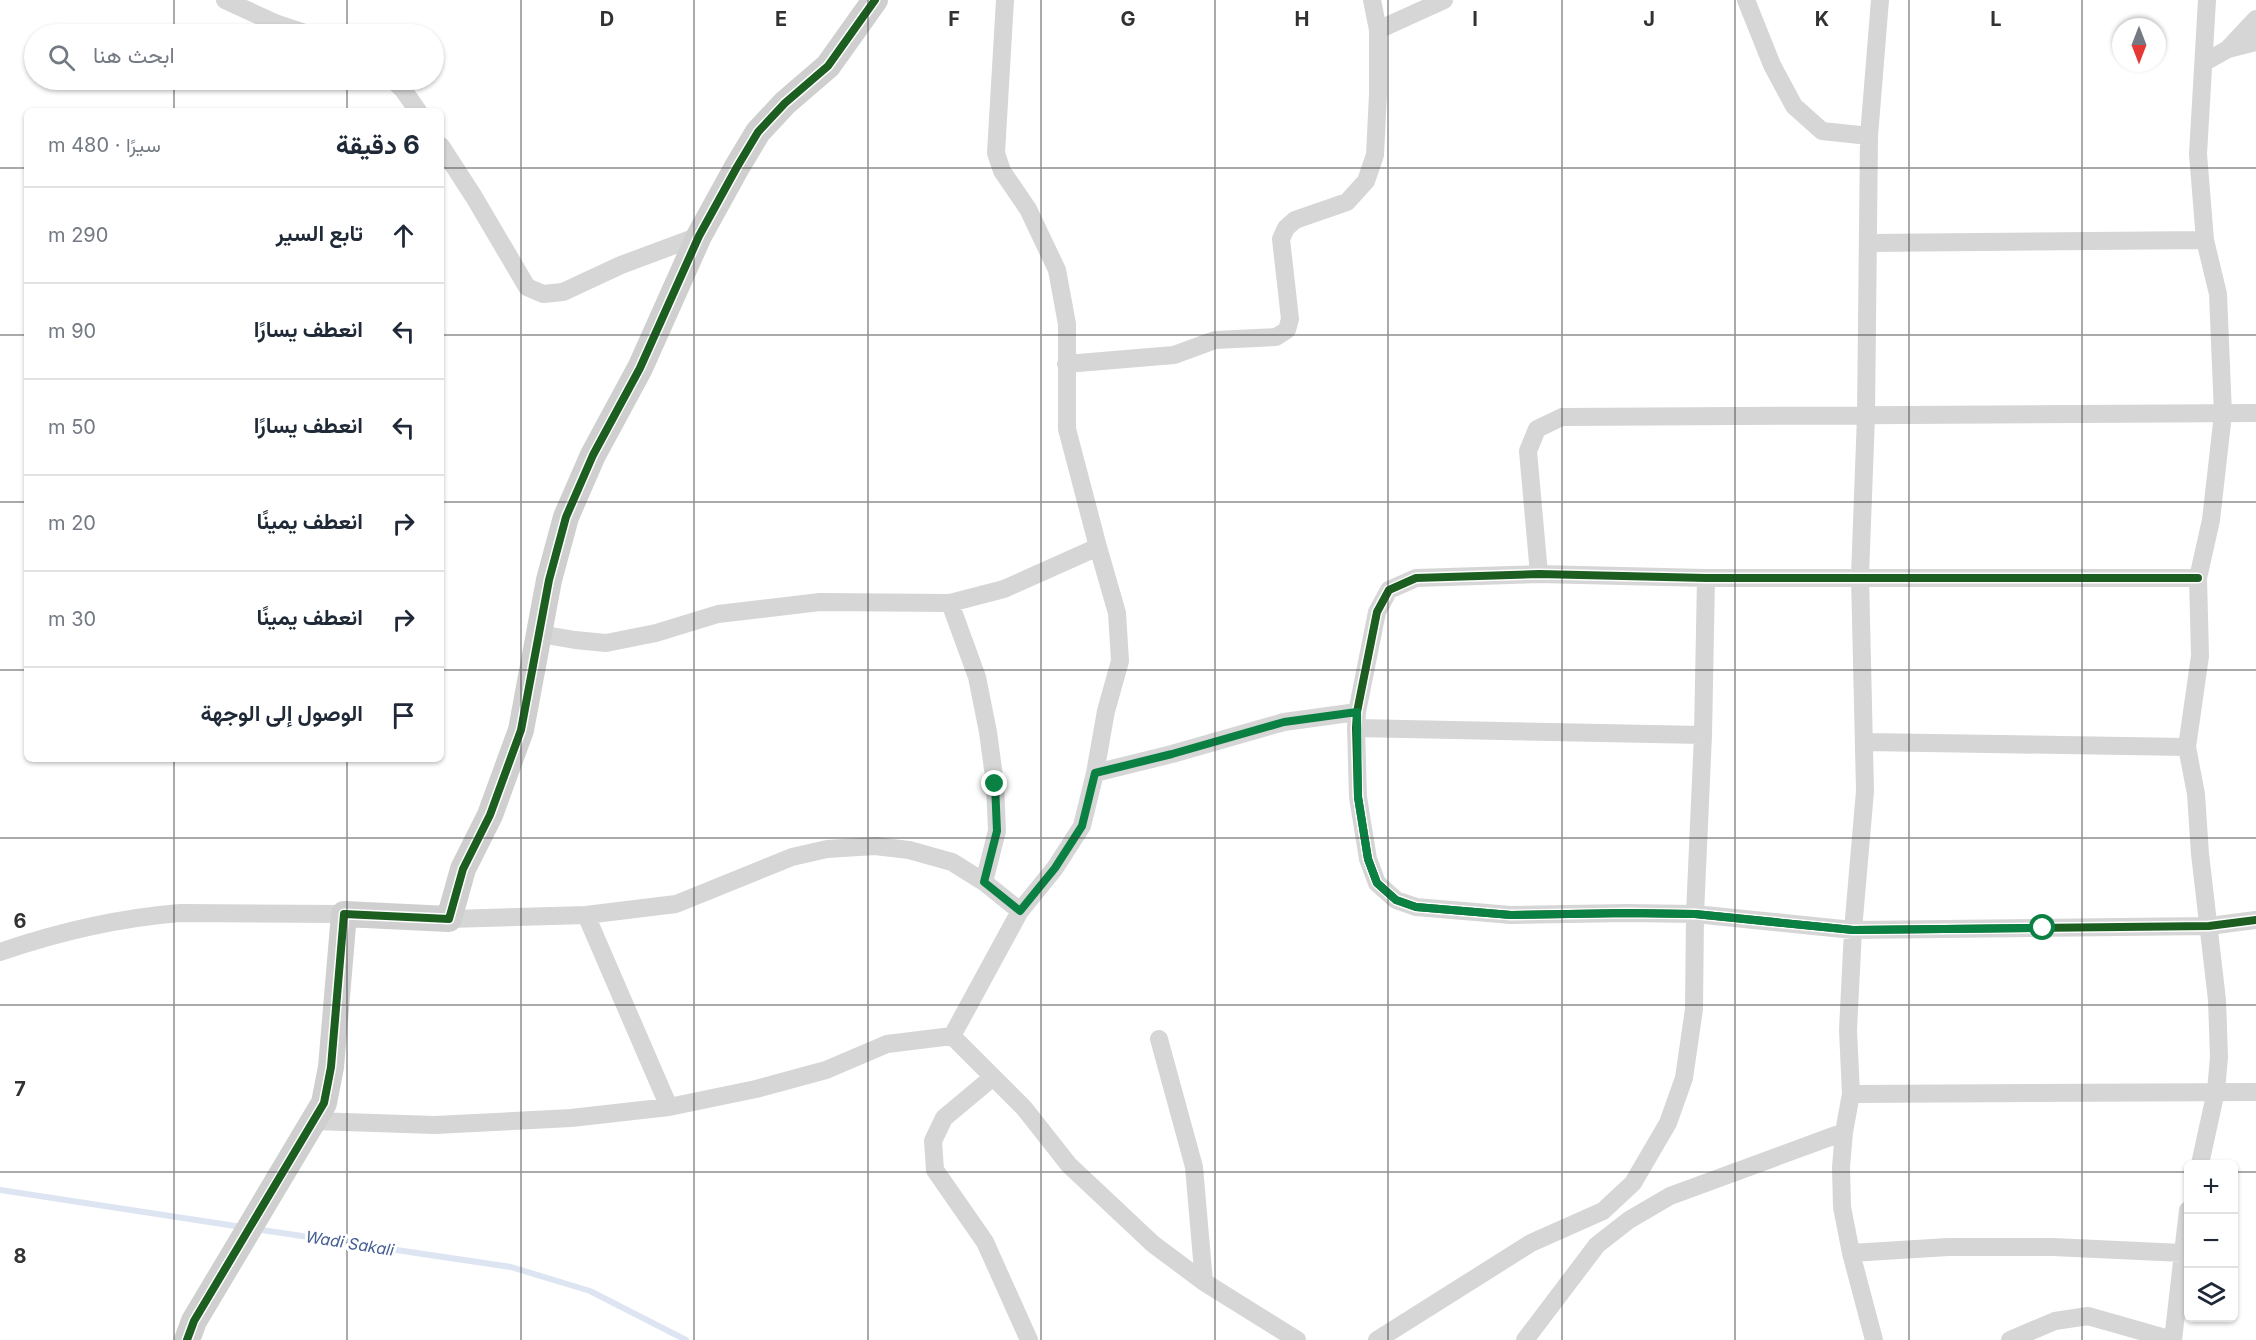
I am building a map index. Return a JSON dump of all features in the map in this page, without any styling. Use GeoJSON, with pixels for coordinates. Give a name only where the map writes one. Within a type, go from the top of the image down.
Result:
{"type":"FeatureCollection","features":[{"type":"Feature","properties":{"kind":"street"},"geometry":{"type":"LineString","coordinates":[[225,0],[278,24]]}},
{"type":"Feature","properties":{"kind":"street"},"geometry":{"type":"LineString","coordinates":[[449,919],[463,869],[490,816],[521,730],[549,580],[566,517],[593,454],[640,368],[699,236],[758,132],[785,103],[828,66],[875,0]]}},
{"type":"Feature","properties":{"kind":"street"},"geometry":{"type":"LineString","coordinates":[[952,1036],[1020,911],[1055,868],[1082,826],[1095,773],[1106,711],[1120,661],[1117,613],[1067,429],[1067,324],[1057,270],[1028,209],[1002,171],[996,153],[1005,0]]}},
{"type":"Feature","properties":{"kind":"street"},"geometry":{"type":"LineString","coordinates":[[1066,364],[1174,355],[1215,340],[1276,337],[1287,330],[1290,319],[1281,239],[1286,228],[1295,220],[1347,202],[1366,181],[1375,155],[1378,30],[1372,0]]}},
{"type":"Feature","properties":{"kind":"street"},"geometry":{"type":"LineString","coordinates":[[1378,30],[1444,0]]}},
{"type":"Feature","properties":{"kind":"street"},"geometry":{"type":"LineString","coordinates":[[1746,0],[1772,65],[1794,106],[1822,130],[1869,136]]}},
{"type":"Feature","properties":{"kind":"street"},"geometry":{"type":"LineString","coordinates":[[1874,1340],[1851,1253],[1842,1207],[1844,1132],[1851,1094],[1848,1030],[1853,930],[1865,791],[1860,576],[1866,416],[1869,136],[1880,0]]}},
{"type":"Feature","properties":{"kind":"street"},"geometry":{"type":"LineString","coordinates":[[2201,1160],[2216,1091],[2219,1057],[2217,1000],[2200,854],[2196,794],[2187,747],[2200,656],[2198,578],[2211,520],[2223,414],[2218,294],[2205,240],[2198,154],[2207,0]]}},
{"type":"Feature","properties":{"kind":"street"},"geometry":{"type":"LineString","coordinates":[[2228,49],[2256,19]]}},
{"type":"Feature","properties":{"kind":"street"},"geometry":{"type":"LineString","coordinates":[[2205,62],[2228,49],[2256,42]]}},
{"type":"Feature","properties":{"kind":"street"},"geometry":{"type":"LineString","coordinates":[[403,90],[416,108]]}},
{"type":"Feature","properties":{"kind":"street"},"geometry":{"type":"LineString","coordinates":[[444,151],[474,196],[527,287],[543,294],[563,292],[621,265],[699,236]]}},
{"type":"Feature","properties":{"kind":"street"},"geometry":{"type":"LineString","coordinates":[[1869,243],[2205,240]]}},
{"type":"Feature","properties":{"kind":"street"},"geometry":{"type":"LineString","coordinates":[[1539,574],[1528,451],[1537,429],[1562,417],[2256,413]]}},
{"type":"Feature","properties":{"kind":"street"},"geometry":{"type":"LineString","coordinates":[[540,634],[606,643],[656,633],[718,614],[820,602],[950,603],[1004,589],[1098,547]]}},
{"type":"Feature","properties":{"kind":"street"},"geometry":{"type":"LineString","coordinates":[[2198,578],[1860,576],[1706,578],[1539,574],[1416,578],[1389,590],[1377,612],[1356,720],[1358,797],[1368,859],[1377,883],[1396,900],[1416,907],[1511,915],[1695,914],[1853,930],[2209,926],[2256,920]]}},
{"type":"Feature","properties":{"kind":"street"},"geometry":{"type":"LineString","coordinates":[[1377,1340],[1531,1244],[1603,1211],[1633,1183],[1668,1123],[1684,1078],[1694,1009],[1706,578]]}},
{"type":"Feature","properties":{"kind":"street"},"geometry":{"type":"LineString","coordinates":[[950,603],[977,677],[995,784],[997,831],[984,882]]}},
{"type":"Feature","properties":{"kind":"street"},"geometry":{"type":"LineString","coordinates":[[1095,773],[1284,722],[1356,720],[1703,735]]}},
{"type":"Feature","properties":{"kind":"street"},"geometry":{"type":"LineString","coordinates":[[1864,742],[2187,747]]}},
{"type":"Feature","properties":{"kind":"street"},"geometry":{"type":"LineString","coordinates":[[0,952],[47,936],[156,915],[180,913],[344,914],[449,919],[586,915],[676,904],[792,857],[827,849],[875,846],[909,850],[952,862],[984,882],[1020,911]]}},
{"type":"Feature","properties":{"kind":"street"},"geometry":{"type":"LineString","coordinates":[[187,1340],[194,1321],[324,1103],[331,1067],[344,914]]}},
{"type":"Feature","properties":{"kind":"street"},"geometry":{"type":"LineString","coordinates":[[586,915],[669,1107]]}},
{"type":"Feature","properties":{"kind":"street"},"geometry":{"type":"LineString","coordinates":[[952,1036],[1024,1108],[1069,1165],[1153,1244],[1204,1282],[1297,1340]]}},
{"type":"Feature","properties":{"kind":"street"},"geometry":{"type":"LineString","coordinates":[[314,1121],[435,1125],[571,1119],[669,1107],[756,1089],[826,1070],[887,1044],[952,1036]]}},
{"type":"Feature","properties":{"kind":"street"},"geometry":{"type":"LineString","coordinates":[[1159,1039],[1194,1167],[1204,1282]]}},
{"type":"Feature","properties":{"kind":"street"},"geometry":{"type":"LineString","coordinates":[[993,1077],[944,1118],[933,1141],[935,1170],[985,1242],[1029,1340]]}},
{"type":"Feature","properties":{"kind":"street"},"geometry":{"type":"LineString","coordinates":[[1851,1094],[2256,1092]]}},
{"type":"Feature","properties":{"kind":"street"},"geometry":{"type":"LineString","coordinates":[[1525,1340],[1597,1245],[1629,1220],[1670,1196],[1844,1132]]}},
{"type":"Feature","properties":{"kind":"street"},"geometry":{"type":"LineString","coordinates":[[1603,1211],[1629,1220]]}},
{"type":"Feature","properties":{"kind":"street"},"geometry":{"type":"LineString","coordinates":[[2010,1340],[2055,1321],[2088,1316],[2172,1340],[2187,1214]]}},
{"type":"Feature","properties":{"kind":"street"},"geometry":{"type":"LineString","coordinates":[[1851,1253],[1948,1247],[2053,1247],[2182,1253]]}},
{"type":"Feature","properties":{"kind":"waterway","name":"Wadi Sakali"},"geometry":{"type":"LineString","coordinates":[[0,1190],[242,1227]]}},
{"type":"Feature","properties":{"kind":"waterway","name":"Wadi Sakali"},"geometry":{"type":"LineString","coordinates":[[255,1229],[511,1267],[590,1291],[686,1340]]}},
{"type":"Feature","properties":{"kind":"cycle path"},"geometry":{"type":"LineString","coordinates":[[187,1340],[194,1321],[324,1103],[331,1067],[344,914],[449,919],[463,869],[490,815],[521,730],[549,580],[566,517],[593,455],[640,368],[699,236],[758,132],[785,103],[828,66],[875,0]]}},
{"type":"Feature","properties":{"kind":"cycle path"},"geometry":{"type":"LineString","coordinates":[[2198,578],[1706,578],[1539,574],[1416,578],[1389,590],[1377,612],[1357,712],[1358,797],[1368,859],[1377,883],[1396,900],[1416,907],[1511,915],[1695,914],[1853,930],[2209,926],[2256,920]]}},
{"type":"Feature","properties":{"kind":"route"},"geometry":{"type":"LineString","coordinates":[[995,784],[997,831],[984,882],[1020,911],[1055,868],[1082,826],[1095,773],[1284,722],[1357,712],[1358,797],[1368,859],[1377,883],[1396,900],[1416,907],[1511,915],[1695,914],[1853,930],[2043,928]]}}]}
